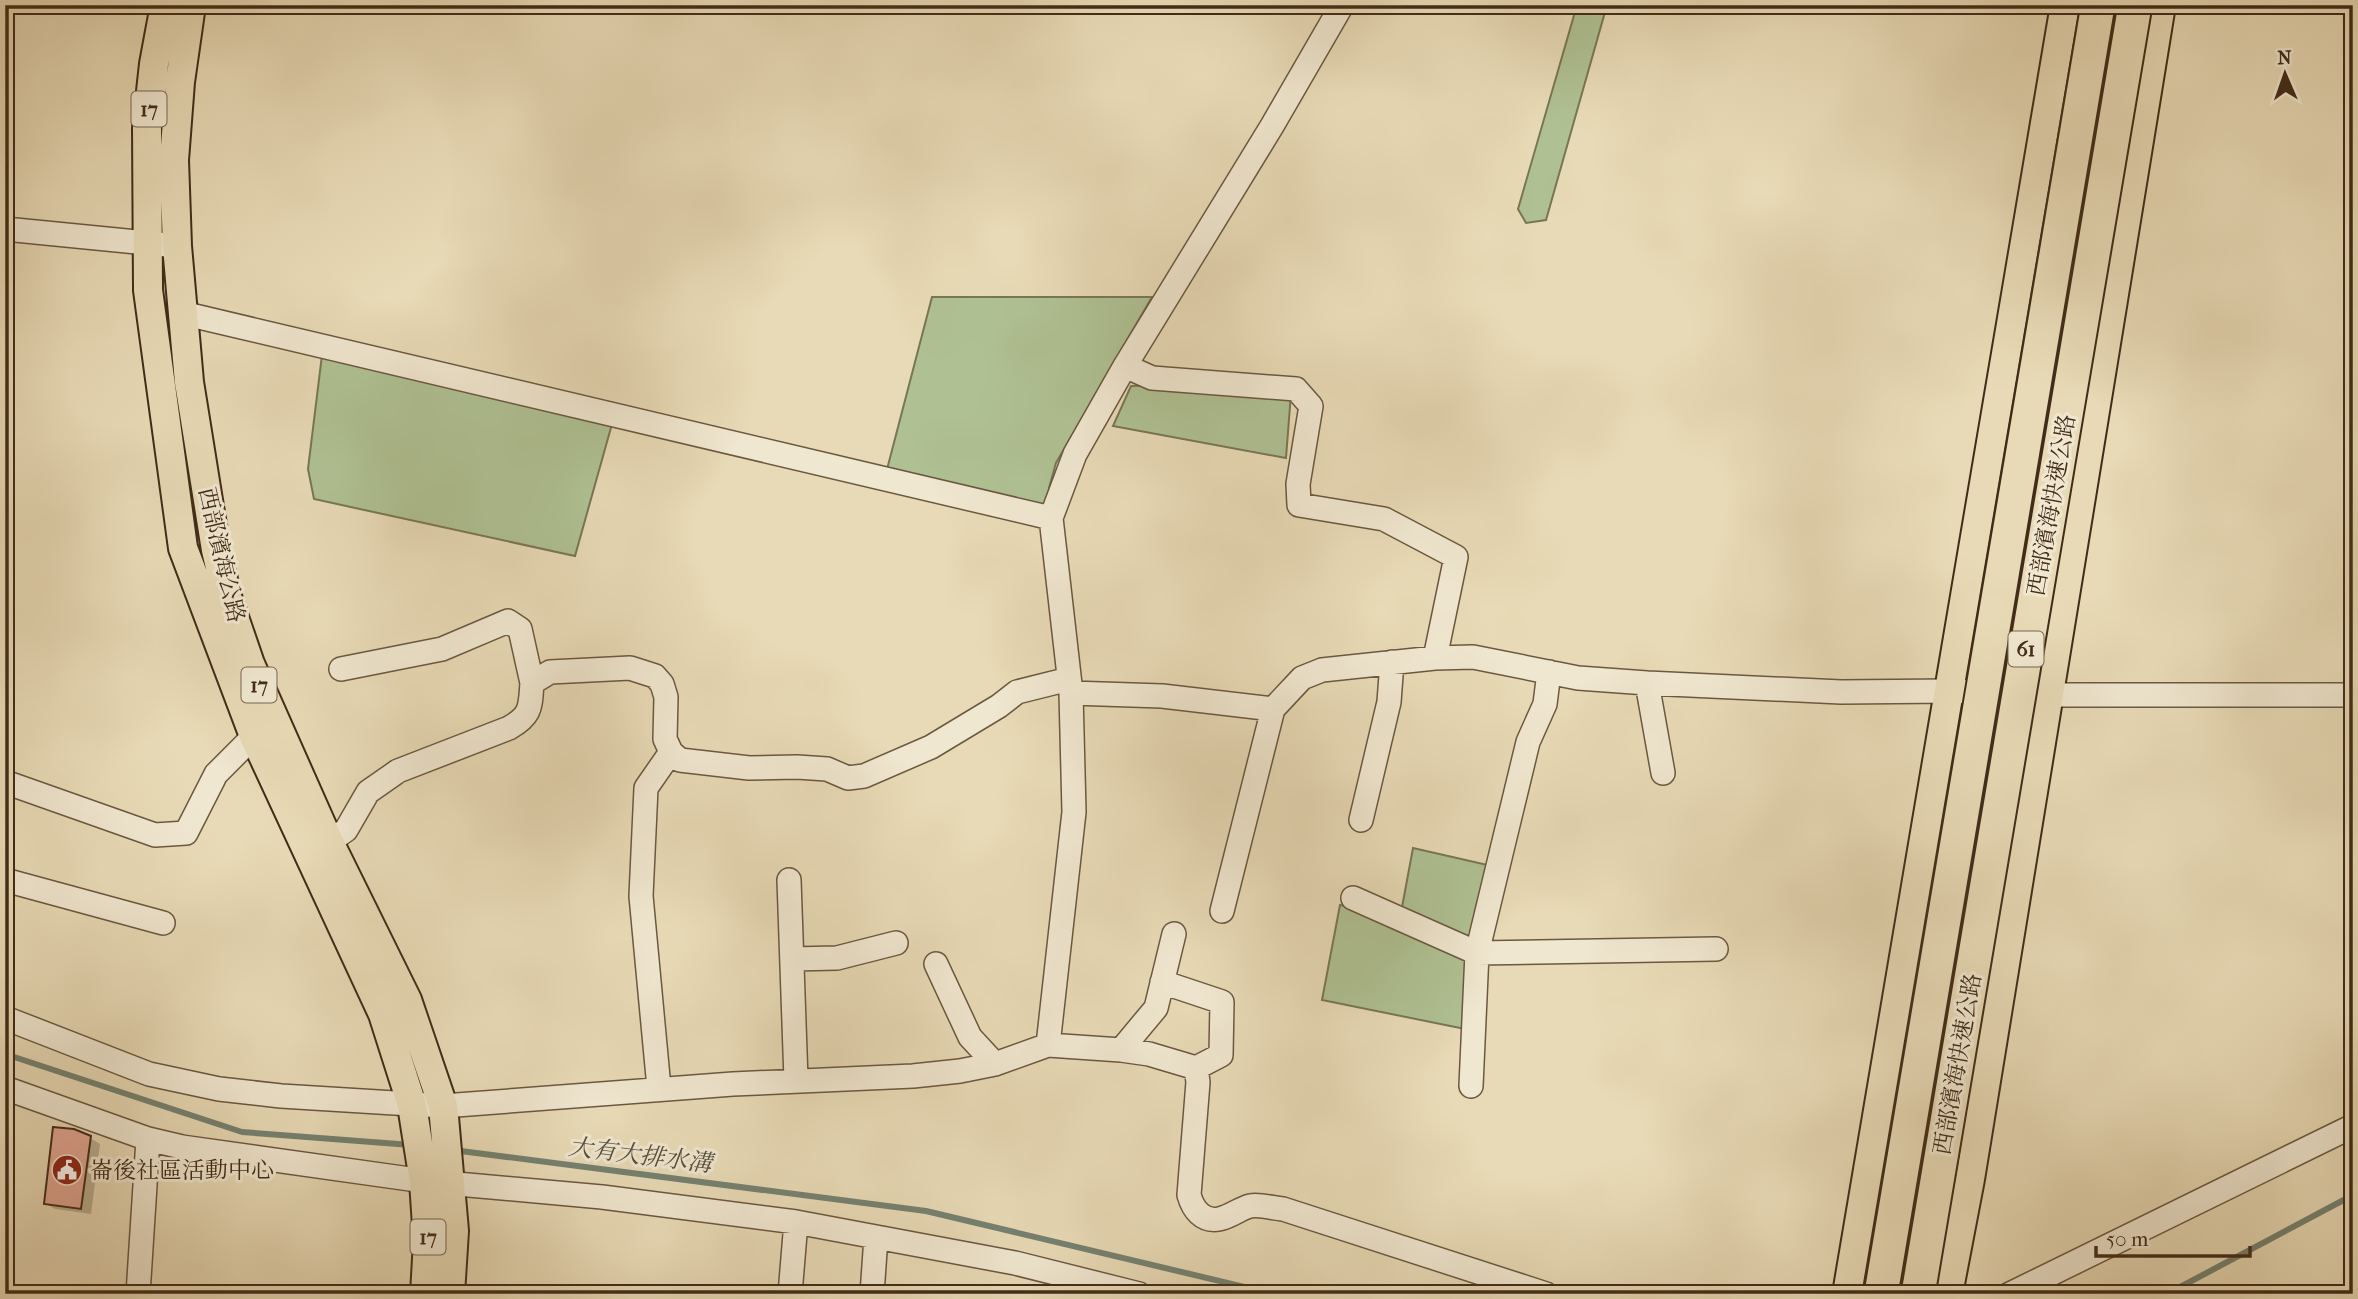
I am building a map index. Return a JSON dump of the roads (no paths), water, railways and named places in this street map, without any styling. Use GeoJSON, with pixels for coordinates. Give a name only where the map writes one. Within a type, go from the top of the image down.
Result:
{"type":"FeatureCollection","features":[{"type":"Feature","properties":{"kind":"highway","name":"西部濱海快速公路"},"geometry":{"type":"LineString","coordinates":[[1881,1294],[2098,5]]}},
{"type":"Feature","properties":{"kind":"highway","name":"西部濱海快速公路"},"geometry":{"type":"LineString","coordinates":[[1918,1294],[2135,5]]}},
{"type":"Feature","properties":{"kind":"main road","name":"西部濱海公路"},"geometry":{"type":"LineString","coordinates":[[165,5],[154,64],[147,128],[162,231],[182,313],[189,382],[216,550],[227,597],[250,664],[329,842],[407,1000],[443,1106]]}},
{"type":"Feature","properties":{"kind":"main road","name":"西部濱海公路"},"geometry":{"type":"LineString","coordinates":[[191,5],[180,82],[174,160],[162,231],[148,290],[183,548],[254,736],[383,1014],[412,1105]]}},
{"type":"Feature","properties":{"kind":"main road"},"geometry":{"type":"LineString","coordinates":[[1847,1294],[2065,5]]}},
{"type":"Feature","properties":{"kind":"main road"},"geometry":{"type":"LineString","coordinates":[[1948,1294],[1970,1179],[2161,5]]}},
{"type":"Feature","properties":{"kind":"main road","name":"17"},"geometry":{"type":"LineString","coordinates":[[412,1105],[454,1231],[450,1294]]}},
{"type":"Feature","properties":{"kind":"main road","name":"17"},"geometry":{"type":"LineString","coordinates":[[425,1294],[428,1241],[438,1182],[443,1106]]}},
{"type":"Feature","properties":{"kind":"street"},"geometry":{"type":"LineString","coordinates":[[1048,1045],[1074,812],[1070,686],[1051,518],[1075,454],[1342,5]]}},
{"type":"Feature","properties":{"kind":"street"},"geometry":{"type":"LineString","coordinates":[[5,229],[162,231]]}},
{"type":"Feature","properties":{"kind":"street"},"geometry":{"type":"LineString","coordinates":[[182,313],[1051,518]]}},
{"type":"Feature","properties":{"kind":"street"},"geometry":{"type":"LineString","coordinates":[[1125,366],[1152,379],[1296,389],[1311,405],[1298,484],[1299,505],[1384,519],[1456,556],[1435,658]]}},
{"type":"Feature","properties":{"kind":"street"},"geometry":{"type":"LineString","coordinates":[[329,842],[346,830],[368,792],[398,771],[509,729],[523,720],[529,712],[532,683],[520,629],[508,621],[442,649],[341,669]]}},
{"type":"Feature","properties":{"kind":"street"},"geometry":{"type":"LineString","coordinates":[[1222,911],[1273,709],[1302,678],[1322,670],[1435,658],[1473,657],[1578,678],[1841,692],[2353,695]]}},
{"type":"Feature","properties":{"kind":"street"},"geometry":{"type":"LineString","coordinates":[[1361,820],[1389,702],[1392,662]]}},
{"type":"Feature","properties":{"kind":"street"},"geometry":{"type":"LineString","coordinates":[[532,683],[550,672],[630,668],[655,676],[662,684],[666,696],[665,739],[671,752],[680,760],[749,768],[827,769],[848,778],[864,776],[931,747],[1017,692],[1070,686],[1273,709]]}},
{"type":"Feature","properties":{"kind":"street"},"geometry":{"type":"LineString","coordinates":[[1471,1086],[1477,953],[1528,742],[1545,704],[1549,672]]}},
{"type":"Feature","properties":{"kind":"street"},"geometry":{"type":"LineString","coordinates":[[1647,683],[1663,773]]}},
{"type":"Feature","properties":{"kind":"street"},"geometry":{"type":"LineString","coordinates":[[5,782],[155,835],[187,833],[216,774],[254,736]]}},
{"type":"Feature","properties":{"kind":"street"},"geometry":{"type":"LineString","coordinates":[[659,1088],[641,896],[646,788],[671,752]]}},
{"type":"Feature","properties":{"kind":"street"},"geometry":{"type":"LineString","coordinates":[[5,880],[163,923]]}},
{"type":"Feature","properties":{"kind":"street"},"geometry":{"type":"LineString","coordinates":[[789,880],[796,1080]]}},
{"type":"Feature","properties":{"kind":"street"},"geometry":{"type":"LineString","coordinates":[[1353,898],[1477,953],[1716,949]]}},
{"type":"Feature","properties":{"kind":"street"},"geometry":{"type":"LineString","coordinates":[[1121,1050],[1156,1008],[1174,934]]}},
{"type":"Feature","properties":{"kind":"street"},"geometry":{"type":"LineString","coordinates":[[792,959],[837,958],[896,943]]}},
{"type":"Feature","properties":{"kind":"street"},"geometry":{"type":"LineString","coordinates":[[936,964],[970,1037],[995,1064]]}},
{"type":"Feature","properties":{"kind":"street"},"geometry":{"type":"LineString","coordinates":[[5,1018],[149,1074],[207,1086],[281,1096],[443,1106],[659,1088],[913,1076],[995,1064],[1048,1045],[1149,1054],[1196,1068],[1221,1055],[1222,1002],[1162,982]]}},
{"type":"Feature","properties":{"kind":"street"},"geometry":{"type":"LineString","coordinates":[[1196,1068],[1198,1082],[1189,1195],[1192,1207],[1199,1214],[1220,1219],[1252,1206],[1283,1209],[1546,1294]]}},
{"type":"Feature","properties":{"kind":"street"},"geometry":{"type":"LineString","coordinates":[[5,1088],[148,1139],[181,1147],[438,1182],[603,1197],[796,1222],[1015,1263],[1139,1294]]}},
{"type":"Feature","properties":{"kind":"street"},"geometry":{"type":"LineString","coordinates":[[2010,1294],[2353,1126]]}},
{"type":"Feature","properties":{"kind":"street"},"geometry":{"type":"LineString","coordinates":[[138,1294],[148,1139]]}},
{"type":"Feature","properties":{"kind":"street"},"geometry":{"type":"LineString","coordinates":[[790,1294],[796,1222]]}},
{"type":"Feature","properties":{"kind":"street"},"geometry":{"type":"LineString","coordinates":[[872,1294],[876,1237]]}},
{"type":"Feature","properties":{"kind":"waterway","name":"大有大排水溝"},"geometry":{"type":"LineString","coordinates":[[5,1054],[242,1132],[411,1145]]}},
{"type":"Feature","properties":{"kind":"waterway","name":"大有大排水溝"},"geometry":{"type":"LineString","coordinates":[[453,1150],[926,1211],[1274,1294]]}},
{"type":"Feature","properties":{"kind":"waterway","name":"大有大排水溝"},"geometry":{"type":"LineString","coordinates":[[2167,1294],[2353,1195]]}},
{"type":"Feature","properties":{"kind":"place","name":"崙後社區活動中心"},"geometry":{"type":"Point","coordinates":[67,1170]}}]}
